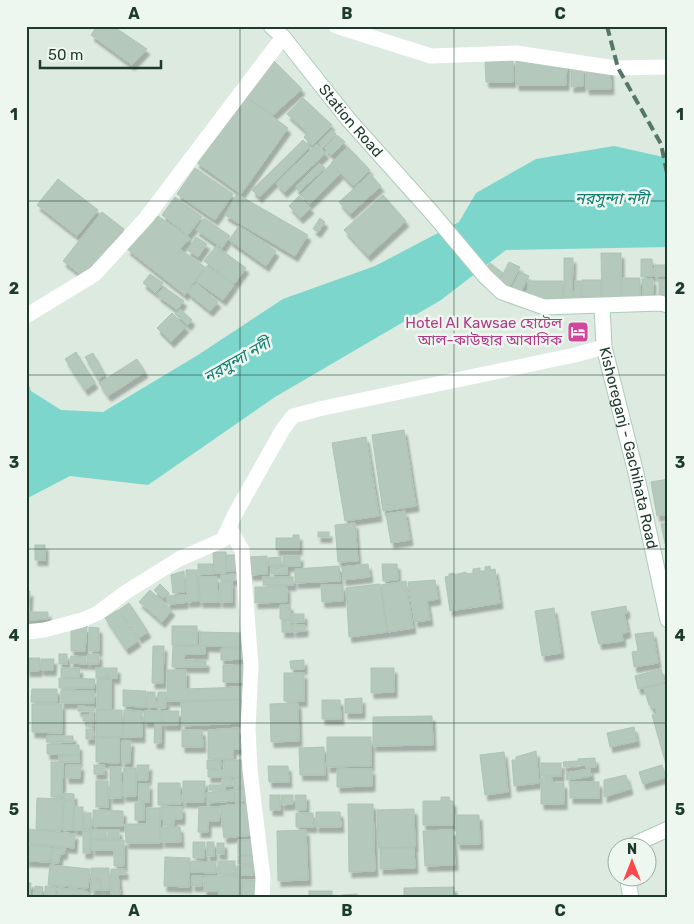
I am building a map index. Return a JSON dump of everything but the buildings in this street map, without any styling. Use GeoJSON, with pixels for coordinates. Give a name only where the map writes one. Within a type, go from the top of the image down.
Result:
{"type":"FeatureCollection","features":[{"type":"Feature","properties":{"kind":"street","name":"Station Road"},"geometry":{"type":"LineString","coordinates":[[271,26],[283,37],[348,119],[433,214],[484,276],[502,292],[544,307],[660,303],[668,305]]}},
{"type":"Feature","properties":{"kind":"street"},"geometry":{"type":"LineString","coordinates":[[336,26],[431,56],[516,52],[615,68],[668,67]]}},
{"type":"Feature","properties":{"kind":"street"},"geometry":{"type":"LineString","coordinates":[[26,316],[96,274],[146,218],[283,37]]}},
{"type":"Feature","properties":{"kind":"street","name":"Kishoreganj - Gachihata Road"},"geometry":{"type":"LineString","coordinates":[[602,306],[604,347],[636,473],[668,620]]}},
{"type":"Feature","properties":{"kind":"street"},"geometry":{"type":"LineString","coordinates":[[26,632],[44,630],[82,620],[98,613],[126,592],[179,559],[223,540],[283,429],[293,416],[319,408],[574,355],[604,347]]}},
{"type":"Feature","properties":{"kind":"street"},"geometry":{"type":"LineString","coordinates":[[229,527],[242,550],[243,560],[251,666],[248,729],[253,798],[263,878],[262,898]]}},
{"type":"Feature","properties":{"kind":"street"},"geometry":{"type":"LineString","coordinates":[[652,836],[668,829]]}},
{"type":"Feature","properties":{"kind":"water","name":"নরসুন্দা নদী"},"geometry":{"type":"Polygon","coordinates":[[[614,146],[668,158],[668,247],[506,250],[441,300],[275,397],[148,485],[70,476],[26,499],[26,377],[31,391],[61,410],[103,412],[198,355],[283,299],[375,266],[459,222],[476,193],[536,159],[614,146]]]}},
{"type":"Feature","properties":{"kind":"railway"},"geometry":{"type":"LineString","coordinates":[[607,26],[618,68],[661,144],[668,178]]}},
{"type":"Feature","properties":{"kind":"place","name":"Hotel Al Kawsae হোটেল আল-কাউছার আবাসিক"},"geometry":{"type":"Point","coordinates":[578,332]}}]}
